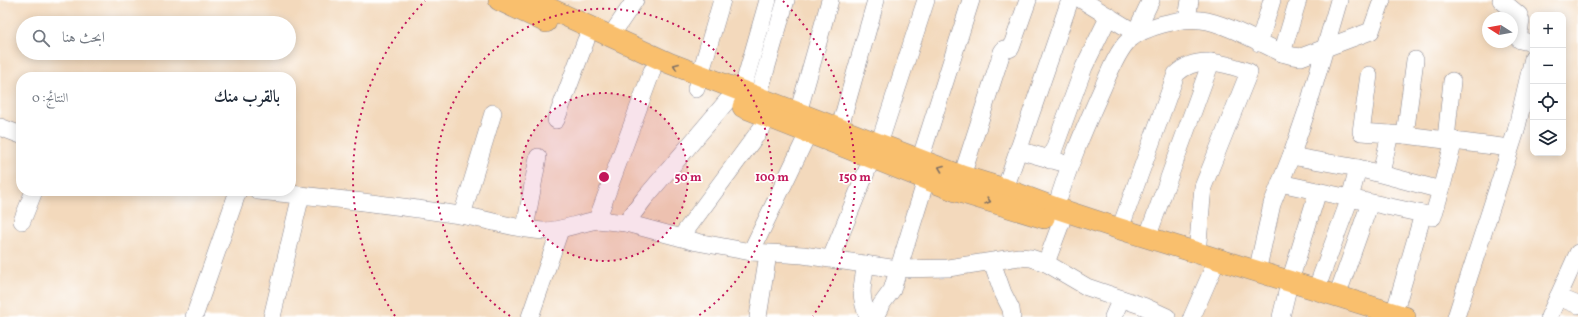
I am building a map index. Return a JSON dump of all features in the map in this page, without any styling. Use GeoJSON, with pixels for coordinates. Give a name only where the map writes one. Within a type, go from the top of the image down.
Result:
{"type":"FeatureCollection","features":[{"type":"Feature","properties":{"kind":"main road"},"geometry":{"type":"LineString","coordinates":[[499,0],[652,71],[698,82],[742,97],[923,170],[956,191],[1109,230],[1147,238],[1197,253],[1257,272],[1364,317]]}},
{"type":"Feature","properties":{"kind":"main road"},"geometry":{"type":"LineString","coordinates":[[531,0],[610,37],[698,82]]}},
{"type":"Feature","properties":{"kind":"main road"},"geometry":{"type":"LineString","coordinates":[[742,97],[769,118],[807,122]]}},
{"type":"Feature","properties":{"kind":"main road"},"geometry":{"type":"LineString","coordinates":[[923,170],[962,176],[1005,190],[1058,216]]}},
{"type":"Feature","properties":{"kind":"main road"},"geometry":{"type":"LineString","coordinates":[[1109,230],[1213,269],[1288,286],[1316,290],[1399,315]]}},
{"type":"Feature","properties":{"kind":"street"},"geometry":{"type":"LineString","coordinates":[[610,37],[634,0]]}},
{"type":"Feature","properties":{"kind":"street"},"geometry":{"type":"LineString","coordinates":[[742,97],[768,0]]}},
{"type":"Feature","properties":{"kind":"street"},"geometry":{"type":"LineString","coordinates":[[626,223],[644,199],[742,97],[786,0]]}},
{"type":"Feature","properties":{"kind":"street"},"geometry":{"type":"LineString","coordinates":[[750,252],[807,122],[830,0]]}},
{"type":"Feature","properties":{"kind":"street"},"geometry":{"type":"LineString","coordinates":[[837,136],[876,0]]}},
{"type":"Feature","properties":{"kind":"street"},"geometry":{"type":"LineString","coordinates":[[831,258],[876,151],[926,0]]}},
{"type":"Feature","properties":{"kind":"street"},"geometry":{"type":"LineString","coordinates":[[866,264],[862,288],[862,299],[874,317],[892,290],[923,170],[971,0]]}},
{"type":"Feature","properties":{"kind":"street"},"geometry":{"type":"LineString","coordinates":[[962,176],[1002,52],[1004,49],[1011,48],[1028,0]]}},
{"type":"Feature","properties":{"kind":"street"},"geometry":{"type":"LineString","coordinates":[[1005,190],[1070,0]]}},
{"type":"Feature","properties":{"kind":"street"},"geometry":{"type":"LineString","coordinates":[[1082,0],[1104,9],[1138,34]]}},
{"type":"Feature","properties":{"kind":"street"},"geometry":{"type":"LineString","coordinates":[[1138,34],[1139,25],[1151,0]]}},
{"type":"Feature","properties":{"kind":"street"},"geometry":{"type":"LineString","coordinates":[[1187,19],[1190,0]]}},
{"type":"Feature","properties":{"kind":"street"},"geometry":{"type":"LineString","coordinates":[[1260,43],[1272,0]]}},
{"type":"Feature","properties":{"kind":"street"},"geometry":{"type":"LineString","coordinates":[[1282,53],[1298,0]]}},
{"type":"Feature","properties":{"kind":"street"},"geometry":{"type":"LineString","coordinates":[[1257,272],[1268,218],[1307,110],[1339,0]]}},
{"type":"Feature","properties":{"kind":"street"},"geometry":{"type":"LineString","coordinates":[[1046,263],[1069,165],[1108,77],[1123,48],[1129,40],[1138,34],[1187,19],[1202,20],[1214,23],[1282,53],[1301,57],[1371,31],[1382,0]]}},
{"type":"Feature","properties":{"kind":"street"},"geometry":{"type":"LineString","coordinates":[[1501,0],[1519,15],[1521,21],[1518,38],[1520,40],[1530,42]]}},
{"type":"Feature","properties":{"kind":"street"},"geometry":{"type":"LineString","coordinates":[[698,82],[718,1]]}},
{"type":"Feature","properties":{"kind":"street"},"geometry":{"type":"LineString","coordinates":[[1050,160],[1104,9]]}},
{"type":"Feature","properties":{"kind":"street"},"geometry":{"type":"LineString","coordinates":[[556,120],[586,40]]}},
{"type":"Feature","properties":{"kind":"street"},"geometry":{"type":"LineString","coordinates":[[1381,173],[1398,134],[1415,60]]}},
{"type":"Feature","properties":{"kind":"street"},"geometry":{"type":"LineString","coordinates":[[1147,238],[1211,62]]}},
{"type":"Feature","properties":{"kind":"street"},"geometry":{"type":"LineString","coordinates":[[1109,230],[1176,74],[1182,68],[1194,63],[1224,63],[1249,72],[1203,187],[1197,253]]}},
{"type":"Feature","properties":{"kind":"street"},"geometry":{"type":"LineString","coordinates":[[597,220],[652,71]]}},
{"type":"Feature","properties":{"kind":"street"},"geometry":{"type":"LineString","coordinates":[[1456,317],[1516,131],[1530,71]]}},
{"type":"Feature","properties":{"kind":"street"},"geometry":{"type":"LineString","coordinates":[[1369,75],[1361,132],[1398,134],[1510,148]]}},
{"type":"Feature","properties":{"kind":"street"},"geometry":{"type":"LineString","coordinates":[[1280,183],[1433,217],[1441,190],[1450,140],[1452,81]]}},
{"type":"Feature","properties":{"kind":"street"},"geometry":{"type":"LineString","coordinates":[[462,215],[493,113]]}},
{"type":"Feature","properties":{"kind":"street"},"geometry":{"type":"LineString","coordinates":[[681,237],[769,118]]}},
{"type":"Feature","properties":{"kind":"street"},"geometry":{"type":"LineString","coordinates":[[0,126],[16,133]]}},
{"type":"Feature","properties":{"kind":"street"},"geometry":{"type":"LineString","coordinates":[[1018,150],[1069,165]]}},
{"type":"Feature","properties":{"kind":"street"},"geometry":{"type":"LineString","coordinates":[[1291,156],[1381,173],[1441,190]]}},
{"type":"Feature","properties":{"kind":"street"},"geometry":{"type":"LineString","coordinates":[[525,228],[538,158]]}},
{"type":"Feature","properties":{"kind":"street"},"geometry":{"type":"LineString","coordinates":[[1316,290],[1350,198],[1358,168]]}},
{"type":"Feature","properties":{"kind":"street"},"geometry":{"type":"LineString","coordinates":[[1281,317],[1288,286],[1318,192]]}},
{"type":"Feature","properties":{"kind":"street"},"geometry":{"type":"LineString","coordinates":[[296,195],[462,215],[544,231],[560,230],[575,224],[597,220],[626,223],[750,252],[831,258],[898,269],[948,268],[1019,257],[1032,258],[1046,263],[1087,287],[1143,306],[1167,317]]}},
{"type":"Feature","properties":{"kind":"street"},"geometry":{"type":"LineString","coordinates":[[272,317],[301,195]]}},
{"type":"Feature","properties":{"kind":"street"},"geometry":{"type":"LineString","coordinates":[[22,221],[32,196]]}},
{"type":"Feature","properties":{"kind":"street"},"geometry":{"type":"LineString","coordinates":[[194,317],[236,196]]}},
{"type":"Feature","properties":{"kind":"street"},"geometry":{"type":"LineString","coordinates":[[1337,296],[1370,203]]}},
{"type":"Feature","properties":{"kind":"street"},"geometry":{"type":"LineString","coordinates":[[1399,315],[1423,214]]}},
{"type":"Feature","properties":{"kind":"street"},"geometry":{"type":"LineString","coordinates":[[530,317],[560,230]]}},
{"type":"Feature","properties":{"kind":"street"},"geometry":{"type":"LineString","coordinates":[[1549,317],[1578,253]]}},
{"type":"Feature","properties":{"kind":"street"},"geometry":{"type":"LineString","coordinates":[[758,317],[768,254]]}},
{"type":"Feature","properties":{"kind":"street"},"geometry":{"type":"LineString","coordinates":[[992,262],[1003,293],[1011,309],[1012,317]]}},
{"type":"Feature","properties":{"kind":"street"},"geometry":{"type":"LineString","coordinates":[[1192,317],[1213,269]]}},
{"type":"Feature","properties":{"kind":"street"},"geometry":{"type":"LineString","coordinates":[[1558,297],[1578,305]]}},
{"type":"Feature","properties":{"kind":"street"},"geometry":{"type":"LineString","coordinates":[[1113,317],[1121,299]]}}]}
